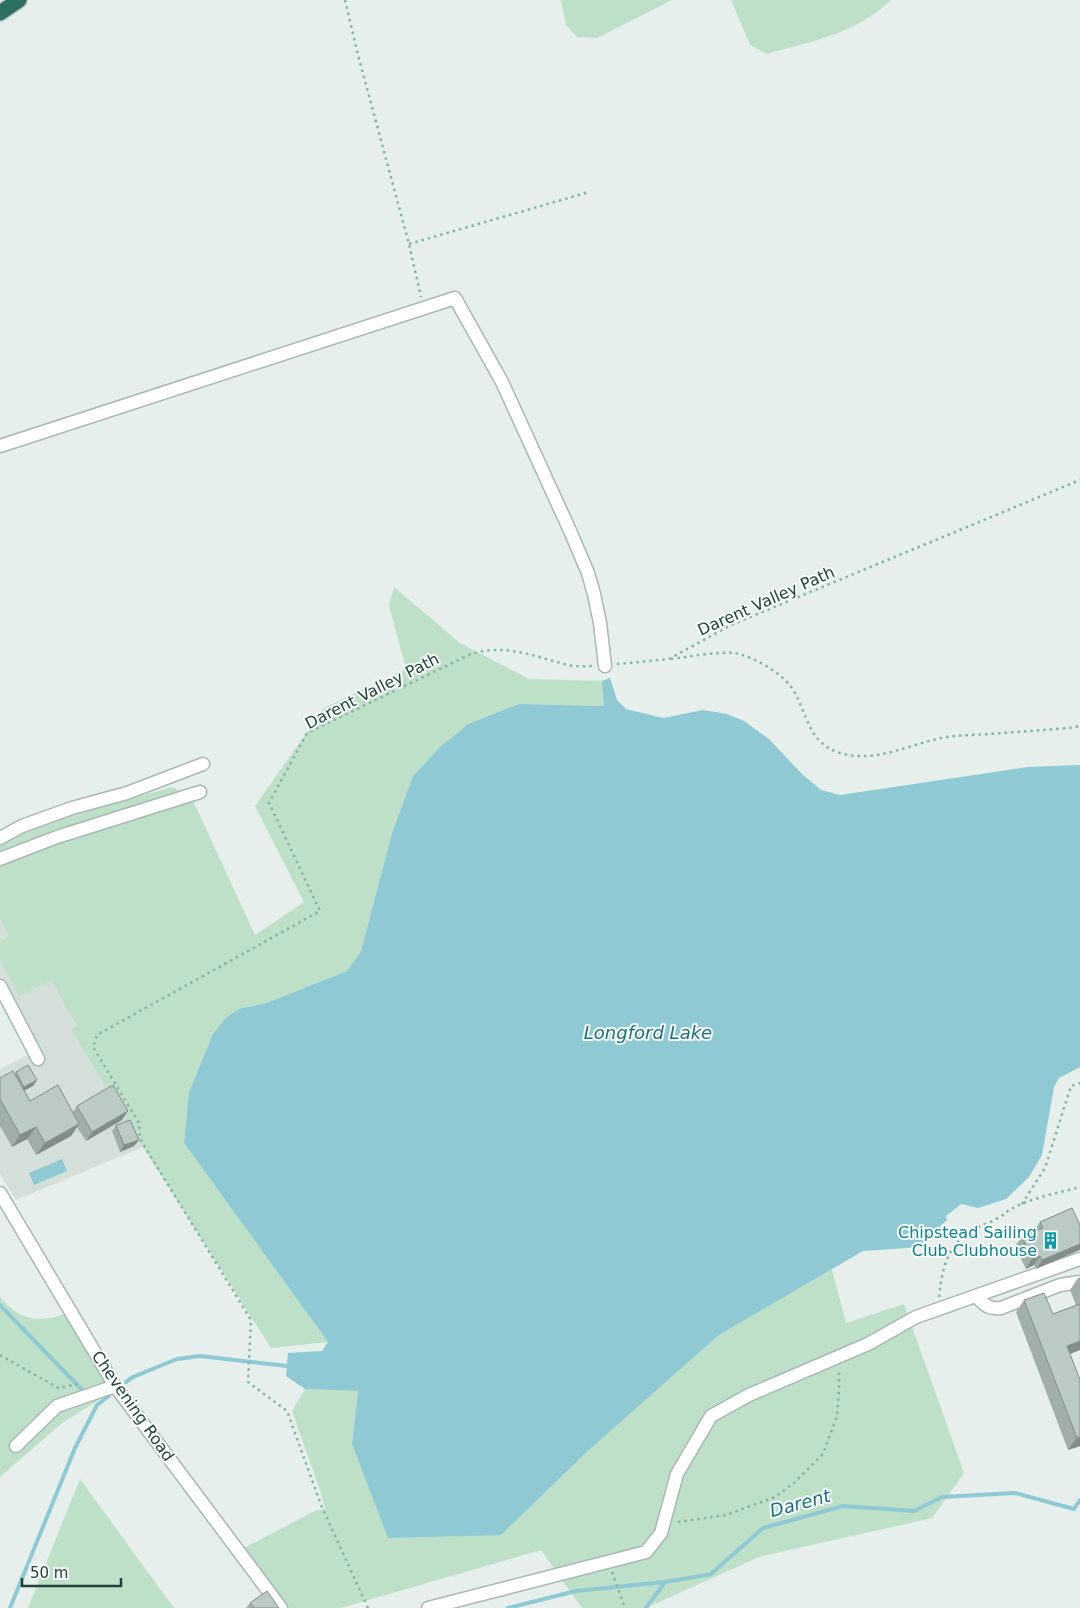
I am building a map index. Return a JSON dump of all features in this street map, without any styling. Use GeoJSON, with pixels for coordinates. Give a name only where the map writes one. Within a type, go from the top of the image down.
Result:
{"type":"FeatureCollection","features":[{"type":"Feature","properties":{"kind":"highway"},"geometry":{"type":"LineString","coordinates":[[0,13],[19,0]]}},
{"type":"Feature","properties":{"kind":"street"},"geometry":{"type":"LineString","coordinates":[[0,446],[455,298],[502,382],[572,533],[588,574],[600,623],[605,666]]}},
{"type":"Feature","properties":{"kind":"street"},"geometry":{"type":"LineString","coordinates":[[0,838],[22,826],[72,808],[127,793],[203,764]]}},
{"type":"Feature","properties":{"kind":"street"},"geometry":{"type":"LineString","coordinates":[[0,859],[57,837],[200,792]]}},
{"type":"Feature","properties":{"kind":"street"},"geometry":{"type":"LineString","coordinates":[[0,986],[38,1058]]}},
{"type":"Feature","properties":{"kind":"street","name":"Chevening Road"},"geometry":{"type":"LineString","coordinates":[[1,1196],[115,1386],[281,1608]]}},
{"type":"Feature","properties":{"kind":"street"},"geometry":{"type":"LineString","coordinates":[[428,1608],[646,1552],[661,1533],[677,1474],[711,1416],[749,1395],[868,1344],[916,1317],[1080,1259]]}},
{"type":"Feature","properties":{"kind":"street"},"geometry":{"type":"LineString","coordinates":[[976,1296],[987,1308],[1001,1308],[1060,1285],[1080,1282]]}},
{"type":"Feature","properties":{"kind":"street"},"geometry":{"type":"LineString","coordinates":[[16,1446],[57,1406],[115,1386]]}},
{"type":"Feature","properties":{"kind":"path"},"geometry":{"type":"LineString","coordinates":[[345,0],[424,308]]}},
{"type":"Feature","properties":{"kind":"path"},"geometry":{"type":"LineString","coordinates":[[409,244],[589,192]]}},
{"type":"Feature","properties":{"kind":"path","name":"Darent Valley Path"},"geometry":{"type":"LineString","coordinates":[[368,1608],[320,1505],[288,1412],[248,1382],[251,1320],[140,1140],[139,1123],[93,1047],[98,1035],[320,911],[269,803],[307,733],[471,654],[484,650],[527,653],[570,665],[605,666],[669,659],[732,625],[1080,480]]}},
{"type":"Feature","properties":{"kind":"path"},"geometry":{"type":"LineString","coordinates":[[669,659],[733,653],[750,657],[786,680],[796,694],[809,728],[821,742],[838,752],[859,757],[880,756],[906,747],[948,737],[1080,726]]}},
{"type":"Feature","properties":{"kind":"path"},"geometry":{"type":"LineString","coordinates":[[1021,1205],[1045,1168],[1071,1086],[1080,1082]]}},
{"type":"Feature","properties":{"kind":"path"},"geometry":{"type":"LineString","coordinates":[[938,1309],[944,1266],[952,1247],[969,1232],[1021,1205],[1080,1187]]}},
{"type":"Feature","properties":{"kind":"path"},"geometry":{"type":"LineString","coordinates":[[0,1355],[58,1388],[67,1386]]}},
{"type":"Feature","properties":{"kind":"path"},"geometry":{"type":"LineString","coordinates":[[664,1524],[726,1515],[775,1497],[794,1483],[823,1454],[837,1416],[840,1372],[836,1358]]}},
{"type":"Feature","properties":{"kind":"path"},"geometry":{"type":"LineString","coordinates":[[617,1584],[625,1608]]}},
{"type":"Feature","properties":{"kind":"shaded area"},"geometry":{"type":"Polygon","coordinates":[[[172,787],[122,1114],[143,1147],[16,1200],[0,1174],[0,1069],[32,1053],[0,997],[0,841],[172,787]]]}},
{"type":"Feature","properties":{"kind":"green space"},"geometry":{"type":"Polygon","coordinates":[[[561,0],[672,0],[597,38],[577,37],[566,25],[561,0]]]}},
{"type":"Feature","properties":{"kind":"green space"},"geometry":{"type":"Polygon","coordinates":[[[731,0],[891,0],[877,12],[848,29],[767,54],[750,45],[731,0]]]}},
{"type":"Feature","properties":{"kind":"green space"},"geometry":{"type":"Polygon","coordinates":[[[394,587],[460,643],[529,679],[602,681],[605,706],[519,704],[468,724],[440,747],[413,776],[392,833],[361,951],[347,971],[264,1004],[241,1008],[213,1034],[189,1092],[184,1143],[328,1342],[271,1348],[122,1114],[71,1029],[77,1026],[51,980],[19,996],[0,961],[0,942],[9,936],[0,918],[0,841],[40,825],[172,787],[191,796],[255,935],[304,902],[255,806],[324,708],[406,669],[389,606],[394,587]]]}},
{"type":"Feature","properties":{"kind":"green space"},"geometry":{"type":"Polygon","coordinates":[[[832,1269],[846,1323],[904,1304],[964,1473],[932,1518],[759,1557],[646,1608],[582,1608],[541,1550],[341,1608],[288,1608],[242,1549],[315,1511],[325,1509],[292,1411],[305,1389],[358,1391],[352,1444],[501,1535],[589,1450],[719,1335],[832,1269]]]}},
{"type":"Feature","properties":{"kind":"green space"},"geometry":{"type":"Polygon","coordinates":[[[0,1297],[14,1310],[29,1318],[45,1319],[64,1314],[112,1392],[62,1423],[0,1477],[0,1297]]]}},
{"type":"Feature","properties":{"kind":"green space"},"geometry":{"type":"Polygon","coordinates":[[[80,1479],[174,1608],[28,1608],[80,1479]]]}},
{"type":"Feature","properties":{"kind":"water","name":"Longford Lake"},"geometry":{"type":"Polygon","coordinates":[[[610,678],[617,700],[626,709],[663,718],[703,710],[727,714],[744,721],[769,739],[801,773],[821,790],[840,795],[1028,767],[1080,765],[1080,1067],[1059,1078],[1054,1087],[1042,1155],[1029,1177],[1006,1199],[978,1208],[961,1204],[946,1216],[947,1220],[924,1241],[921,1247],[863,1251],[719,1335],[589,1450],[501,1535],[388,1538],[352,1444],[358,1391],[305,1389],[286,1376],[288,1353],[322,1351],[328,1342],[184,1143],[189,1092],[213,1034],[227,1017],[241,1008],[264,1004],[347,971],[361,951],[392,833],[413,776],[440,747],[468,724],[519,704],[604,706],[602,681],[610,678]]]}},
{"type":"Feature","properties":{"kind":"water"},"geometry":{"type":"Polygon","coordinates":[[[62,1159],[67,1171],[34,1185],[29,1173],[62,1159]]]}},
{"type":"Feature","properties":{"kind":"building"},"geometry":{"type":"Polygon","coordinates":[[[28,1065],[37,1080],[24,1087],[16,1072],[28,1065]]]}},
{"type":"Feature","properties":{"kind":"building"},"geometry":{"type":"Polygon","coordinates":[[[13,1071],[30,1101],[58,1085],[79,1124],[45,1143],[36,1127],[20,1135],[0,1099],[0,1078],[13,1071]]]}},
{"type":"Feature","properties":{"kind":"building"},"geometry":{"type":"Polygon","coordinates":[[[113,1085],[128,1111],[92,1132],[77,1106],[113,1085]]]}},
{"type":"Feature","properties":{"kind":"building"},"geometry":{"type":"Polygon","coordinates":[[[130,1120],[139,1140],[124,1145],[116,1125],[130,1120]]]}},
{"type":"Feature","properties":{"kind":"building","name":"Chipstead Sailing Club Clubhouse"},"geometry":{"type":"Polygon","coordinates":[[[1072,1208],[1080,1225],[1080,1244],[1042,1260],[1040,1256],[1032,1259],[1022,1237],[1043,1228],[1040,1222],[1072,1208]]]}},
{"type":"Feature","properties":{"kind":"building"},"geometry":{"type":"Polygon","coordinates":[[[1044,1293],[1053,1314],[1080,1304],[1080,1341],[1067,1346],[1080,1380],[1080,1437],[1077,1438],[1024,1300],[1044,1293]]]}},
{"type":"Feature","properties":{"kind":"building"},"geometry":{"type":"Polygon","coordinates":[[[267,1591],[279,1608],[254,1608],[250,1603],[267,1591]]]}},
{"type":"Feature","properties":{"kind":"waterway"},"geometry":{"type":"LineString","coordinates":[[0,1305],[85,1393]]}},
{"type":"Feature","properties":{"kind":"waterway"},"geometry":{"type":"LineString","coordinates":[[126,1382],[133,1377],[177,1359],[200,1356],[287,1366]]}},
{"type":"Feature","properties":{"kind":"waterway"},"geometry":{"type":"LineString","coordinates":[[10,1608],[75,1448],[97,1405],[109,1396]]}},
{"type":"Feature","properties":{"kind":"waterway","name":"Darent"},"geometry":{"type":"LineString","coordinates":[[508,1608],[576,1591],[665,1582],[711,1574],[763,1528],[843,1506],[914,1511],[942,1497],[1015,1493],[1074,1509],[1080,1500]]}},
{"type":"Feature","properties":{"kind":"waterway"},"geometry":{"type":"LineString","coordinates":[[646,1608],[665,1582]]}},
{"type":"Feature","properties":{"kind":"place","name":"Chipstead Sailing Club Clubhouse"},"geometry":{"type":"Point","coordinates":[1051,1241]}}]}
